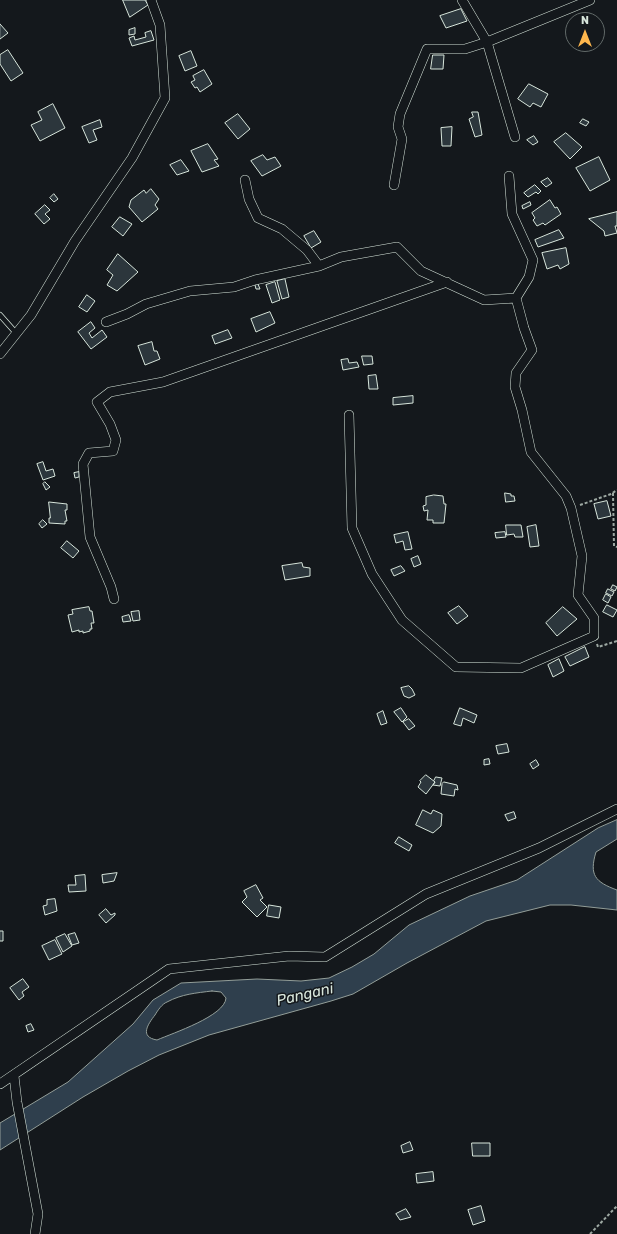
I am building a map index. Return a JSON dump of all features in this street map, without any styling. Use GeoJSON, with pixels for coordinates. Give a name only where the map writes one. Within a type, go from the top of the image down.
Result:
{"type":"FeatureCollection","features":[{"type":"Feature","properties":{"kind":"street"},"geometry":{"type":"LineString","coordinates":[[0,354],[31,315],[75,241],[132,158],[165,98],[160,25],[151,0]]}},
{"type":"Feature","properties":{"kind":"street"},"geometry":{"type":"LineString","coordinates":[[462,0],[487,42],[515,137]]}},
{"type":"Feature","properties":{"kind":"street"},"geometry":{"type":"LineString","coordinates":[[394,185],[402,140],[398,127],[400,114],[427,49],[465,49],[487,42],[590,0]]}},
{"type":"Feature","properties":{"kind":"street"},"geometry":{"type":"LineString","coordinates":[[349,415],[352,528],[372,574],[402,620],[456,667],[521,668],[594,636],[594,618],[578,595],[582,556],[571,508],[566,496],[532,452],[515,387],[516,372],[532,350],[516,298],[529,277],[532,260],[512,214],[509,176]]}},
{"type":"Feature","properties":{"kind":"street"},"geometry":{"type":"LineString","coordinates":[[245,180],[249,198],[258,218],[282,229],[307,250],[319,266]]}},
{"type":"Feature","properties":{"kind":"street"},"geometry":{"type":"LineString","coordinates":[[106,322],[128,314],[146,304],[190,291],[234,287],[255,280],[319,266],[341,256],[397,247],[421,271],[484,300],[516,298]]}},
{"type":"Feature","properties":{"kind":"street"},"geometry":{"type":"LineString","coordinates":[[114,599],[111,587],[90,537],[84,464],[89,453],[113,451],[116,440],[110,424],[97,402],[110,392],[163,382],[447,282]]}},
{"type":"Feature","properties":{"kind":"street"},"geometry":{"type":"LineString","coordinates":[[0,1084],[14,1076],[169,969],[289,956],[325,957],[426,894],[540,848],[617,809]]}},
{"type":"Feature","properties":{"kind":"street"},"geometry":{"type":"LineString","coordinates":[[14,1076],[17,1102],[38,1214],[35,1234]]}},
{"type":"Feature","properties":{"kind":"lane"},"geometry":{"type":"LineString","coordinates":[[0,315],[16,333]]}},
{"type":"Feature","properties":{"kind":"path"},"geometry":{"type":"LineString","coordinates":[[571,508],[613,493],[617,490]]}},
{"type":"Feature","properties":{"kind":"path"},"geometry":{"type":"LineString","coordinates":[[613,493],[614,546],[617,547]]}},
{"type":"Feature","properties":{"kind":"path"},"geometry":{"type":"LineString","coordinates":[[594,636],[598,647],[617,641]]}},
{"type":"Feature","properties":{"kind":"path"},"geometry":{"type":"LineString","coordinates":[[590,1234],[617,1206]]}},
{"type":"Feature","properties":{"kind":"water","name":"Pangani"},"geometry":{"type":"Polygon","coordinates":[[[617,820],[617,839],[596,852],[593,867],[599,881],[617,890],[617,910],[571,905],[550,905],[486,921],[353,994],[209,1035],[159,1055],[83,1097],[0,1150],[0,1123],[68,1082],[133,1024],[153,1000],[181,983],[257,979],[301,981],[329,978],[374,954],[409,925],[470,896],[517,880],[598,828],[617,820]],[[212,991],[189,994],[165,1003],[150,1022],[147,1030],[148,1036],[157,1040],[208,1017],[223,1005],[226,998],[221,992],[212,991]]]}},
{"type":"Feature","properties":{"kind":"building"},"geometry":{"type":"Polygon","coordinates":[[[123,0],[145,0],[148,5],[130,17],[123,0]]]}},
{"type":"Feature","properties":{"kind":"building"},"geometry":{"type":"Polygon","coordinates":[[[461,9],[467,21],[446,28],[440,16],[461,9]]]}},
{"type":"Feature","properties":{"kind":"building"},"geometry":{"type":"Polygon","coordinates":[[[0,24],[8,33],[0,39],[0,24]]]}},
{"type":"Feature","properties":{"kind":"building"},"geometry":{"type":"Polygon","coordinates":[[[135,28],[135,34],[129,35],[129,30],[135,28]]]}},
{"type":"Feature","properties":{"kind":"building"},"geometry":{"type":"Polygon","coordinates":[[[151,31],[154,40],[132,46],[129,38],[134,36],[135,40],[146,37],[145,33],[151,31]]]}},
{"type":"Feature","properties":{"kind":"building"},"geometry":{"type":"Polygon","coordinates":[[[8,50],[23,73],[11,81],[0,64],[0,55],[8,50]]]}},
{"type":"Feature","properties":{"kind":"building"},"geometry":{"type":"Polygon","coordinates":[[[191,51],[197,66],[185,71],[179,56],[191,51]]]}},
{"type":"Feature","properties":{"kind":"building"},"geometry":{"type":"Polygon","coordinates":[[[433,55],[444,55],[443,69],[431,69],[433,55]]]}},
{"type":"Feature","properties":{"kind":"building"},"geometry":{"type":"Polygon","coordinates":[[[204,70],[212,84],[200,92],[191,82],[195,80],[193,76],[204,70]]]}},
{"type":"Feature","properties":{"kind":"building"},"geometry":{"type":"Polygon","coordinates":[[[529,84],[548,94],[541,107],[533,103],[530,107],[518,99],[529,84]]]}},
{"type":"Feature","properties":{"kind":"building"},"geometry":{"type":"Polygon","coordinates":[[[53,104],[65,128],[40,141],[31,125],[42,120],[38,112],[53,104]]]}},
{"type":"Feature","properties":{"kind":"building"},"geometry":{"type":"Polygon","coordinates":[[[472,112],[478,112],[482,135],[475,137],[469,119],[473,117],[472,112]]]}},
{"type":"Feature","properties":{"kind":"building"},"geometry":{"type":"Polygon","coordinates":[[[238,114],[250,129],[238,139],[225,123],[238,114]]]}},
{"type":"Feature","properties":{"kind":"building"},"geometry":{"type":"Polygon","coordinates":[[[583,119],[589,122],[586,126],[580,123],[583,119]]]}},
{"type":"Feature","properties":{"kind":"building"},"geometry":{"type":"Polygon","coordinates":[[[100,120],[102,127],[93,130],[97,140],[89,143],[82,127],[100,120]]]}},
{"type":"Feature","properties":{"kind":"building"},"geometry":{"type":"Polygon","coordinates":[[[452,127],[451,146],[442,146],[441,128],[452,127]]]}},
{"type":"Feature","properties":{"kind":"building"},"geometry":{"type":"Polygon","coordinates":[[[566,133],[582,147],[570,159],[554,142],[566,133]]]}},
{"type":"Feature","properties":{"kind":"building"},"geometry":{"type":"Polygon","coordinates":[[[534,136],[538,142],[533,145],[527,140],[534,136]]]}},
{"type":"Feature","properties":{"kind":"building"},"geometry":{"type":"Polygon","coordinates":[[[208,144],[218,159],[214,160],[219,166],[202,172],[191,151],[208,144]]]}},
{"type":"Feature","properties":{"kind":"building"},"geometry":{"type":"Polygon","coordinates":[[[263,155],[267,160],[275,157],[281,166],[262,176],[251,161],[263,155]]]}},
{"type":"Feature","properties":{"kind":"building"},"geometry":{"type":"Polygon","coordinates":[[[599,157],[610,180],[590,191],[576,168],[599,157]]]}},
{"type":"Feature","properties":{"kind":"building"},"geometry":{"type":"Polygon","coordinates":[[[181,160],[189,171],[177,175],[170,165],[181,160]]]}},
{"type":"Feature","properties":{"kind":"building"},"geometry":{"type":"Polygon","coordinates":[[[548,178],[552,183],[546,187],[541,182],[548,178]]]}},
{"type":"Feature","properties":{"kind":"building"},"geometry":{"type":"Polygon","coordinates":[[[535,185],[541,191],[538,194],[536,192],[528,197],[524,193],[535,185]]]}},
{"type":"Feature","properties":{"kind":"building"},"geometry":{"type":"Polygon","coordinates":[[[151,189],[159,199],[155,205],[158,209],[142,222],[129,207],[131,200],[144,190],[146,193],[151,189]]]}},
{"type":"Feature","properties":{"kind":"building"},"geometry":{"type":"Polygon","coordinates":[[[54,194],[58,199],[54,202],[50,198],[54,194]]]}},
{"type":"Feature","properties":{"kind":"building"},"geometry":{"type":"Polygon","coordinates":[[[550,200],[561,214],[545,225],[543,223],[537,226],[533,220],[535,218],[532,213],[550,200]]]}},
{"type":"Feature","properties":{"kind":"building"},"geometry":{"type":"Polygon","coordinates":[[[530,202],[531,205],[523,209],[522,206],[530,202]]]}},
{"type":"Feature","properties":{"kind":"building"},"geometry":{"type":"Polygon","coordinates":[[[45,205],[50,210],[45,214],[50,219],[44,224],[35,214],[45,205]]]}},
{"type":"Feature","properties":{"kind":"building"},"geometry":{"type":"Polygon","coordinates":[[[617,212],[617,226],[615,226],[617,233],[605,236],[604,231],[589,219],[617,212]]]}},
{"type":"Feature","properties":{"kind":"building"},"geometry":{"type":"Polygon","coordinates":[[[120,217],[132,224],[123,236],[112,227],[120,217]]]}},
{"type":"Feature","properties":{"kind":"building"},"geometry":{"type":"Polygon","coordinates":[[[559,230],[564,238],[538,247],[535,240],[559,230]]]}},
{"type":"Feature","properties":{"kind":"building"},"geometry":{"type":"Polygon","coordinates":[[[314,231],[321,242],[311,248],[304,236],[314,231]]]}},
{"type":"Feature","properties":{"kind":"building"},"geometry":{"type":"Polygon","coordinates":[[[566,248],[569,264],[560,269],[558,265],[547,269],[542,253],[566,248]]]}},
{"type":"Feature","properties":{"kind":"building"},"geometry":{"type":"Polygon","coordinates":[[[118,254],[138,272],[117,291],[107,285],[113,275],[107,270],[118,254]]]}},
{"type":"Feature","properties":{"kind":"building"},"geometry":{"type":"Polygon","coordinates":[[[285,279],[289,297],[282,299],[277,281],[285,279]]]}},
{"type":"Feature","properties":{"kind":"building"},"geometry":{"type":"Polygon","coordinates":[[[275,282],[280,300],[272,303],[266,285],[275,282]]]}},
{"type":"Feature","properties":{"kind":"building"},"geometry":{"type":"Polygon","coordinates":[[[258,284],[260,289],[256,289],[255,285],[258,284]]]}},
{"type":"Feature","properties":{"kind":"building"},"geometry":{"type":"Polygon","coordinates":[[[87,295],[95,301],[87,312],[79,307],[87,295]]]}},
{"type":"Feature","properties":{"kind":"building"},"geometry":{"type":"Polygon","coordinates":[[[270,312],[275,323],[256,332],[251,319],[270,312]]]}},
{"type":"Feature","properties":{"kind":"building"},"geometry":{"type":"Polygon","coordinates":[[[91,322],[95,328],[89,333],[92,338],[102,330],[107,337],[91,349],[78,332],[91,322]]]}},
{"type":"Feature","properties":{"kind":"building"},"geometry":{"type":"Polygon","coordinates":[[[228,330],[232,338],[215,344],[212,336],[228,330]]]}},
{"type":"Feature","properties":{"kind":"building"},"geometry":{"type":"Polygon","coordinates":[[[152,342],[154,351],[157,351],[160,359],[145,365],[138,346],[152,342]]]}},
{"type":"Feature","properties":{"kind":"building"},"geometry":{"type":"Polygon","coordinates":[[[362,356],[372,356],[373,364],[364,365],[362,356]]]}},
{"type":"Feature","properties":{"kind":"building"},"geometry":{"type":"Polygon","coordinates":[[[348,359],[349,363],[357,362],[359,367],[343,370],[341,360],[348,359]]]}},
{"type":"Feature","properties":{"kind":"building"},"geometry":{"type":"Polygon","coordinates":[[[376,375],[378,389],[369,389],[368,376],[376,375]]]}},
{"type":"Feature","properties":{"kind":"building"},"geometry":{"type":"Polygon","coordinates":[[[413,396],[413,403],[393,405],[393,398],[413,396]]]}},
{"type":"Feature","properties":{"kind":"building"},"geometry":{"type":"Polygon","coordinates":[[[43,462],[46,471],[53,469],[55,476],[43,480],[37,464],[43,462]]]}},
{"type":"Feature","properties":{"kind":"building"},"geometry":{"type":"Polygon","coordinates":[[[79,472],[79,477],[75,478],[74,473],[79,472]]]}},
{"type":"Feature","properties":{"kind":"building"},"geometry":{"type":"Polygon","coordinates":[[[45,482],[50,487],[46,490],[43,484],[45,482]]]}},
{"type":"Feature","properties":{"kind":"building"},"geometry":{"type":"Polygon","coordinates":[[[505,493],[514,496],[515,501],[506,502],[505,493]]]}},
{"type":"Feature","properties":{"kind":"building"},"geometry":{"type":"Polygon","coordinates":[[[434,495],[443,496],[444,504],[446,504],[444,523],[433,523],[433,520],[427,520],[428,510],[424,511],[423,506],[426,505],[426,497],[434,495]]]}},
{"type":"Feature","properties":{"kind":"building"},"geometry":{"type":"Polygon","coordinates":[[[607,501],[611,516],[598,519],[594,504],[607,501]]]}},
{"type":"Feature","properties":{"kind":"building"},"geometry":{"type":"Polygon","coordinates":[[[49,502],[67,504],[67,510],[65,510],[67,521],[65,521],[65,524],[49,523],[49,502]]]}},
{"type":"Feature","properties":{"kind":"building"},"geometry":{"type":"Polygon","coordinates":[[[43,520],[47,524],[42,528],[39,524],[43,520]]]}},
{"type":"Feature","properties":{"kind":"building"},"geometry":{"type":"Polygon","coordinates":[[[506,525],[521,525],[523,537],[515,537],[514,534],[507,535],[506,525]]]}},
{"type":"Feature","properties":{"kind":"building"},"geometry":{"type":"Polygon","coordinates":[[[536,525],[539,546],[530,547],[527,527],[536,525]]]}},
{"type":"Feature","properties":{"kind":"building"},"geometry":{"type":"Polygon","coordinates":[[[408,532],[412,549],[405,550],[403,541],[396,543],[394,535],[408,532]]]}},
{"type":"Feature","properties":{"kind":"building"},"geometry":{"type":"Polygon","coordinates":[[[505,532],[506,537],[496,538],[495,533],[505,532]]]}},
{"type":"Feature","properties":{"kind":"building"},"geometry":{"type":"Polygon","coordinates":[[[67,541],[79,551],[73,558],[61,548],[67,541]]]}},
{"type":"Feature","properties":{"kind":"building"},"geometry":{"type":"Polygon","coordinates":[[[418,556],[421,564],[414,567],[411,559],[418,556]]]}},
{"type":"Feature","properties":{"kind":"building"},"geometry":{"type":"Polygon","coordinates":[[[302,563],[303,567],[310,568],[310,576],[285,580],[282,566],[302,563]]]}},
{"type":"Feature","properties":{"kind":"building"},"geometry":{"type":"Polygon","coordinates":[[[401,566],[405,571],[394,576],[391,570],[401,566]]]}},
{"type":"Feature","properties":{"kind":"building"},"geometry":{"type":"Polygon","coordinates":[[[613,585],[617,587],[615,591],[611,589],[613,585]]]}},
{"type":"Feature","properties":{"kind":"building"},"geometry":{"type":"Polygon","coordinates":[[[608,589],[614,592],[612,596],[606,593],[608,589]]]}},
{"type":"Feature","properties":{"kind":"building"},"geometry":{"type":"Polygon","coordinates":[[[606,594],[611,597],[608,603],[603,600],[606,594]]]}},
{"type":"Feature","properties":{"kind":"building"},"geometry":{"type":"Polygon","coordinates":[[[607,605],[617,610],[613,617],[603,612],[607,605]]]}},
{"type":"Feature","properties":{"kind":"building"},"geometry":{"type":"Polygon","coordinates":[[[459,606],[468,616],[457,624],[448,613],[459,606]]]}},
{"type":"Feature","properties":{"kind":"building"},"geometry":{"type":"Polygon","coordinates":[[[89,607],[90,611],[92,611],[94,623],[91,623],[92,629],[83,633],[83,631],[79,632],[79,630],[72,632],[68,615],[73,614],[72,610],[89,607]]]}},
{"type":"Feature","properties":{"kind":"building"},"geometry":{"type":"Polygon","coordinates":[[[563,607],[577,619],[557,636],[546,623],[563,607]]]}},
{"type":"Feature","properties":{"kind":"building"},"geometry":{"type":"Polygon","coordinates":[[[139,611],[140,620],[133,621],[131,612],[139,611]]]}},
{"type":"Feature","properties":{"kind":"building"},"geometry":{"type":"Polygon","coordinates":[[[129,615],[131,621],[123,622],[122,617],[129,615]]]}},
{"type":"Feature","properties":{"kind":"building"},"geometry":{"type":"Polygon","coordinates":[[[585,647],[589,657],[570,666],[565,657],[585,647]]]}},
{"type":"Feature","properties":{"kind":"building"},"geometry":{"type":"Polygon","coordinates":[[[559,659],[564,671],[553,677],[548,665],[559,659]]]}},
{"type":"Feature","properties":{"kind":"building"},"geometry":{"type":"Polygon","coordinates":[[[409,686],[415,695],[409,698],[404,696],[401,688],[409,686]]]}},
{"type":"Feature","properties":{"kind":"building"},"geometry":{"type":"Polygon","coordinates":[[[401,708],[407,717],[402,722],[394,712],[401,708]]]}},
{"type":"Feature","properties":{"kind":"building"},"geometry":{"type":"Polygon","coordinates":[[[460,708],[477,715],[474,723],[463,718],[461,726],[454,724],[460,708]]]}},
{"type":"Feature","properties":{"kind":"building"},"geometry":{"type":"Polygon","coordinates":[[[383,711],[387,723],[381,725],[377,714],[383,711]]]}},
{"type":"Feature","properties":{"kind":"building"},"geometry":{"type":"Polygon","coordinates":[[[409,719],[415,726],[409,730],[403,722],[409,719]]]}},
{"type":"Feature","properties":{"kind":"building"},"geometry":{"type":"Polygon","coordinates":[[[507,744],[509,752],[498,754],[496,746],[507,744]]]}},
{"type":"Feature","properties":{"kind":"building"},"geometry":{"type":"Polygon","coordinates":[[[489,759],[490,764],[484,765],[484,760],[489,759]]]}},
{"type":"Feature","properties":{"kind":"building"},"geometry":{"type":"Polygon","coordinates":[[[536,760],[539,765],[533,769],[530,764],[536,760]]]}},
{"type":"Feature","properties":{"kind":"building"},"geometry":{"type":"Polygon","coordinates":[[[426,775],[435,782],[426,794],[418,787],[421,782],[420,781],[426,775]]]}},
{"type":"Feature","properties":{"kind":"building"},"geometry":{"type":"Polygon","coordinates":[[[436,777],[442,778],[440,786],[433,785],[436,777]]]}},
{"type":"Feature","properties":{"kind":"building"},"geometry":{"type":"Polygon","coordinates":[[[444,782],[457,785],[458,790],[455,789],[454,796],[441,794],[442,784],[444,782]]]}},
{"type":"Feature","properties":{"kind":"building"},"geometry":{"type":"Polygon","coordinates":[[[423,810],[431,814],[433,810],[442,814],[441,826],[433,833],[416,825],[423,810]]]}},
{"type":"Feature","properties":{"kind":"building"},"geometry":{"type":"Polygon","coordinates":[[[514,812],[516,818],[508,821],[505,815],[514,812]]]}},
{"type":"Feature","properties":{"kind":"building"},"geometry":{"type":"Polygon","coordinates":[[[399,837],[412,845],[409,851],[395,843],[399,837]]]}},
{"type":"Feature","properties":{"kind":"building"},"geometry":{"type":"Polygon","coordinates":[[[117,873],[114,881],[103,883],[102,875],[117,873]]]}},
{"type":"Feature","properties":{"kind":"building"},"geometry":{"type":"Polygon","coordinates":[[[85,875],[86,891],[69,892],[68,885],[76,885],[75,876],[85,875]]]}},
{"type":"Feature","properties":{"kind":"building"},"geometry":{"type":"Polygon","coordinates":[[[256,885],[263,898],[260,900],[267,907],[257,917],[242,902],[247,897],[244,891],[256,885]]]}},
{"type":"Feature","properties":{"kind":"building"},"geometry":{"type":"Polygon","coordinates":[[[55,899],[57,911],[45,915],[43,906],[47,905],[47,900],[55,899]]]}},
{"type":"Feature","properties":{"kind":"building"},"geometry":{"type":"Polygon","coordinates":[[[269,905],[281,907],[279,918],[267,916],[269,905]]]}},
{"type":"Feature","properties":{"kind":"building"},"geometry":{"type":"Polygon","coordinates":[[[106,909],[111,915],[115,913],[115,915],[106,923],[99,915],[106,909]]]}},
{"type":"Feature","properties":{"kind":"building"},"geometry":{"type":"Polygon","coordinates":[[[0,931],[3,931],[3,941],[0,941],[0,931]]]}},
{"type":"Feature","properties":{"kind":"building"},"geometry":{"type":"Polygon","coordinates":[[[75,933],[79,943],[72,945],[68,935],[75,933]]]}},
{"type":"Feature","properties":{"kind":"building"},"geometry":{"type":"Polygon","coordinates":[[[65,934],[72,946],[63,952],[56,938],[65,934]]]}},
{"type":"Feature","properties":{"kind":"building"},"geometry":{"type":"Polygon","coordinates":[[[55,940],[62,954],[49,960],[42,946],[55,940]]]}},
{"type":"Feature","properties":{"kind":"building"},"geometry":{"type":"Polygon","coordinates":[[[23,979],[29,987],[22,992],[24,996],[19,1000],[10,988],[23,979]]]}},
{"type":"Feature","properties":{"kind":"building"},"geometry":{"type":"Polygon","coordinates":[[[31,1024],[34,1030],[28,1032],[26,1026],[31,1024]]]}},
{"type":"Feature","properties":{"kind":"building"},"geometry":{"type":"Polygon","coordinates":[[[410,1142],[413,1150],[403,1153],[401,1146],[410,1142]]]}},
{"type":"Feature","properties":{"kind":"building"},"geometry":{"type":"Polygon","coordinates":[[[472,1143],[490,1143],[490,1156],[473,1156],[472,1143]]]}},
{"type":"Feature","properties":{"kind":"building"},"geometry":{"type":"Polygon","coordinates":[[[433,1172],[434,1181],[417,1183],[416,1174],[433,1172]]]}},
{"type":"Feature","properties":{"kind":"building"},"geometry":{"type":"Polygon","coordinates":[[[481,1206],[485,1221],[473,1225],[468,1210],[481,1206]]]}},
{"type":"Feature","properties":{"kind":"building"},"geometry":{"type":"Polygon","coordinates":[[[406,1209],[411,1217],[400,1220],[396,1214],[406,1209]]]}}]}
